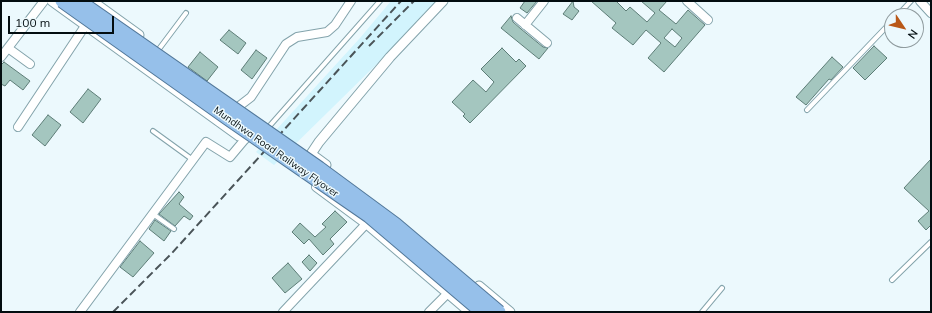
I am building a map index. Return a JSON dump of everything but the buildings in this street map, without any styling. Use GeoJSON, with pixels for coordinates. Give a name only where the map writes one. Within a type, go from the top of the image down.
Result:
{"type":"FeatureCollection","features":[{"type":"Feature","properties":{"kind":"highway","name":"Mundhwa Road Railway Flyover"},"geometry":{"type":"LineString","coordinates":[[62,1],[369,216],[482,312]]}},
{"type":"Feature","properties":{"kind":"highway","name":"Mundhwa Road Railway Flyover"},"geometry":{"type":"LineString","coordinates":[[79,1],[319,168],[395,224],[499,312]]}},
{"type":"Feature","properties":{"kind":"street"},"geometry":{"type":"LineString","coordinates":[[1,57],[44,1]]}},
{"type":"Feature","properties":{"kind":"street"},"geometry":{"type":"LineString","coordinates":[[52,1],[219,123],[238,136],[246,138]]}},
{"type":"Feature","properties":{"kind":"street"},"geometry":{"type":"LineString","coordinates":[[80,312],[206,142],[230,158],[257,122],[92,1]]}},
{"type":"Feature","properties":{"kind":"street"},"geometry":{"type":"LineString","coordinates":[[238,107],[251,96],[286,44],[298,37],[327,32],[335,25],[351,1]]}},
{"type":"Feature","properties":{"kind":"street"},"geometry":{"type":"LineString","coordinates":[[443,1],[390,57],[332,125],[311,154],[384,209],[510,312]]}},
{"type":"Feature","properties":{"kind":"street"},"geometry":{"type":"LineString","coordinates":[[525,25],[544,1]]}},
{"type":"Feature","properties":{"kind":"street"},"geometry":{"type":"LineString","coordinates":[[687,1],[708,20]]}},
{"type":"Feature","properties":{"kind":"street"},"geometry":{"type":"LineString","coordinates":[[920,1],[931,13]]}},
{"type":"Feature","properties":{"kind":"street"},"geometry":{"type":"LineString","coordinates":[[517,18],[547,43]]}},
{"type":"Feature","properties":{"kind":"street"},"geometry":{"type":"LineString","coordinates":[[18,127],[85,26]]}},
{"type":"Feature","properties":{"kind":"street"},"geometry":{"type":"LineString","coordinates":[[132,60],[146,40]]}},
{"type":"Feature","properties":{"kind":"street"},"geometry":{"type":"LineString","coordinates":[[8,48],[30,64]]}},
{"type":"Feature","properties":{"kind":"street"},"geometry":{"type":"LineString","coordinates":[[301,176],[366,224],[467,311],[487,293]]}},
{"type":"Feature","properties":{"kind":"street"},"geometry":{"type":"LineString","coordinates":[[283,312],[366,224]]}},
{"type":"Feature","properties":{"kind":"street"},"geometry":{"type":"LineString","coordinates":[[430,312],[447,294]]}},
{"type":"Feature","properties":{"kind":"lane"},"geometry":{"type":"LineString","coordinates":[[246,138],[253,140],[261,135],[380,1]]}},
{"type":"Feature","properties":{"kind":"lane"},"geometry":{"type":"LineString","coordinates":[[159,49],[186,14]]}},
{"type":"Feature","properties":{"kind":"lane"},"geometry":{"type":"LineString","coordinates":[[807,110],[884,29]]}},
{"type":"Feature","properties":{"kind":"lane"},"geometry":{"type":"LineString","coordinates":[[153,131],[193,160]]}},
{"type":"Feature","properties":{"kind":"lane"},"geometry":{"type":"LineString","coordinates":[[153,213],[174,229]]}},
{"type":"Feature","properties":{"kind":"lane"},"geometry":{"type":"LineString","coordinates":[[892,280],[931,242]]}},
{"type":"Feature","properties":{"kind":"lane"},"geometry":{"type":"LineString","coordinates":[[702,312],[722,288]]}},
{"type":"Feature","properties":{"kind":"shaded area"},"geometry":{"type":"Polygon","coordinates":[[[391,1],[437,1],[384,57],[274,165],[256,152],[360,38],[391,1]]]}},
{"type":"Feature","properties":{"kind":"railway"},"geometry":{"type":"LineString","coordinates":[[113,312],[172,253],[401,1]]}},
{"type":"Feature","properties":{"kind":"railway"},"geometry":{"type":"LineString","coordinates":[[369,46],[414,1]]}}]}
